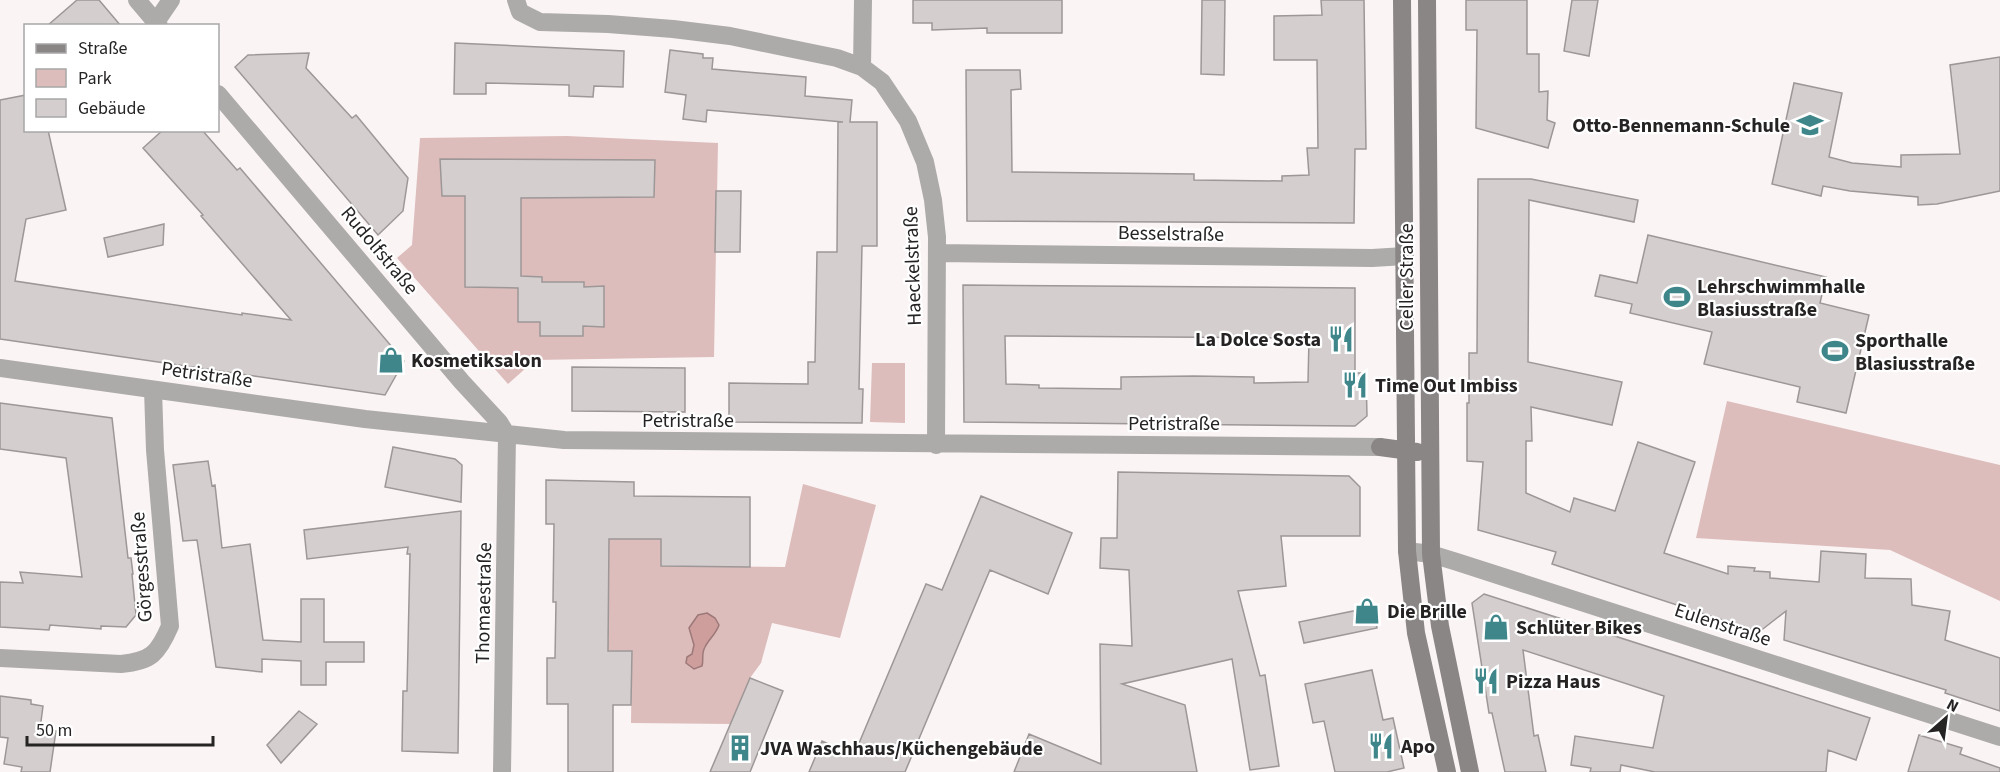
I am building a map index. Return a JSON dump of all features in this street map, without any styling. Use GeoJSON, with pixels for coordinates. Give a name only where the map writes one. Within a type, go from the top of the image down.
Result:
{"type":"FeatureCollection","features":[{"type":"Feature","properties":{"kind":"main road","name":"Celler Straße"},"geometry":{"type":"LineString","coordinates":[[1402,0],[1407,551],[1416,633],[1447,772]]}},
{"type":"Feature","properties":{"kind":"main road","name":"Celler Straße"},"geometry":{"type":"LineString","coordinates":[[1427,0],[1431,554],[1440,626],[1470,772]]}},
{"type":"Feature","properties":{"kind":"main road"},"geometry":{"type":"LineString","coordinates":[[1380,447],[1431,454]]}},
{"type":"Feature","properties":{"kind":"main road"},"geometry":{"type":"LineString","coordinates":[[1380,447],[1395,460],[1406,480]]}},
{"type":"Feature","properties":{"kind":"street"},"geometry":{"type":"LineString","coordinates":[[137,0],[158,24],[171,0]]}},
{"type":"Feature","properties":{"kind":"street"},"geometry":{"type":"LineString","coordinates":[[516,0],[520,12],[540,22],[618,25],[718,35],[837,58],[862,67],[863,0]]}},
{"type":"Feature","properties":{"kind":"street","name":"Haeckelstraße"},"geometry":{"type":"LineString","coordinates":[[862,67],[882,82],[908,121],[925,162],[933,200],[937,253],[936,445]]}},
{"type":"Feature","properties":{"kind":"street","name":"Rudolfstraße"},"geometry":{"type":"LineString","coordinates":[[219,95],[462,382],[499,422],[507,435]]}},
{"type":"Feature","properties":{"kind":"street","name":"Besselstraße"},"geometry":{"type":"LineString","coordinates":[[937,253],[1372,258],[1405,256]]}},
{"type":"Feature","properties":{"kind":"street","name":"Petristraße"},"geometry":{"type":"LineString","coordinates":[[0,368],[365,419],[548,440],[1380,447]]}},
{"type":"Feature","properties":{"kind":"street","name":"Görgesstraße"},"geometry":{"type":"LineString","coordinates":[[0,658],[121,664],[138,662],[150,657],[163,641],[170,626],[154,450],[153,390]]}},
{"type":"Feature","properties":{"kind":"street","name":"Thomaestraße"},"geometry":{"type":"LineString","coordinates":[[502,772],[507,435]]}},
{"type":"Feature","properties":{"kind":"street"},"geometry":{"type":"LineString","coordinates":[[1407,551],[1431,554]]}},
{"type":"Feature","properties":{"kind":"street","name":"Eulenstraße"},"geometry":{"type":"LineString","coordinates":[[1431,554],[2000,737]]}},
{"type":"Feature","properties":{"kind":"green space"},"geometry":{"type":"Polygon","coordinates":[[[567,136],[718,143],[714,357],[535,360],[508,384],[397,258],[412,245],[420,138],[567,136]]]}},
{"type":"Feature","properties":{"kind":"green space"},"geometry":{"type":"Polygon","coordinates":[[[872,363],[905,363],[905,423],[870,422],[872,363]]]}},
{"type":"Feature","properties":{"kind":"green space"},"geometry":{"type":"Polygon","coordinates":[[[1727,401],[2000,465],[2000,601],[1890,550],[1696,538],[1727,401]]]}},
{"type":"Feature","properties":{"kind":"green space"},"geometry":{"type":"Polygon","coordinates":[[[803,484],[876,505],[840,638],[772,623],[761,663],[750,678],[731,724],[631,723],[632,651],[582,650],[583,538],[661,539],[661,566],[785,567],[803,484]]]}},
{"type":"Feature","properties":{"kind":"shaded area"},"geometry":{"type":"Polygon","coordinates":[[[707,613],[715,618],[719,625],[704,650],[702,666],[694,669],[686,663],[687,657],[692,654],[694,645],[689,628],[698,615],[707,613]]]}},
{"type":"Feature","properties":{"kind":"building"},"geometry":{"type":"Polygon","coordinates":[[[77,0],[99,0],[119,24],[49,24],[77,0]]]}},
{"type":"Feature","properties":{"kind":"building"},"geometry":{"type":"Polygon","coordinates":[[[913,0],[1062,0],[1062,33],[987,33],[987,28],[932,30],[932,23],[913,23],[913,0]]]}},
{"type":"Feature","properties":{"kind":"building"},"geometry":{"type":"Polygon","coordinates":[[[1202,0],[1225,0],[1224,75],[1201,74],[1202,0]]]}},
{"type":"Feature","properties":{"kind":"building"},"geometry":{"type":"Polygon","coordinates":[[[1321,0],[1364,0],[1366,149],[1355,149],[1354,223],[967,221],[966,70],[1020,70],[1021,89],[1011,90],[1012,172],[1194,174],[1194,180],[1282,181],[1282,176],[1309,175],[1307,148],[1318,148],[1317,60],[1274,60],[1274,16],[1322,15],[1321,0]]]}},
{"type":"Feature","properties":{"kind":"building"},"geometry":{"type":"Polygon","coordinates":[[[1466,0],[1527,0],[1527,54],[1539,54],[1539,92],[1548,91],[1547,120],[1555,123],[1548,148],[1476,128],[1477,30],[1466,30],[1466,0]]]}},
{"type":"Feature","properties":{"kind":"building"},"geometry":{"type":"Polygon","coordinates":[[[1572,0],[1598,0],[1589,56],[1564,51],[1572,0]]]}},
{"type":"Feature","properties":{"kind":"building"},"geometry":{"type":"Polygon","coordinates":[[[455,43],[624,51],[623,87],[594,86],[593,97],[569,96],[569,85],[486,83],[486,94],[454,94],[455,43]]]}},
{"type":"Feature","properties":{"kind":"building"},"geometry":{"type":"Polygon","coordinates":[[[670,50],[703,54],[703,58],[713,58],[712,69],[806,77],[805,96],[852,100],[850,122],[877,122],[877,246],[862,246],[859,389],[863,389],[862,423],[729,422],[729,383],[808,384],[808,362],[815,362],[817,252],[837,252],[838,122],[843,122],[707,110],[706,122],[683,119],[686,95],[665,92],[670,50]]]}},
{"type":"Feature","properties":{"kind":"building"},"geometry":{"type":"Polygon","coordinates":[[[309,53],[306,68],[352,118],[356,115],[408,178],[403,211],[378,235],[235,67],[248,55],[309,53]]]}},
{"type":"Feature","properties":{"kind":"building"},"geometry":{"type":"Polygon","coordinates":[[[2000,57],[2000,191],[1937,204],[1918,205],[1918,197],[1850,191],[1823,186],[1821,196],[1772,184],[1794,83],[1842,93],[1829,157],[1852,163],[1901,167],[1901,155],[1960,154],[1950,65],[2000,57]]]}},
{"type":"Feature","properties":{"kind":"building"},"geometry":{"type":"Polygon","coordinates":[[[24,95],[24,132],[48,132],[66,210],[26,219],[15,281],[242,315],[242,313],[291,320],[143,148],[161,132],[204,132],[237,170],[240,168],[404,361],[385,395],[0,339],[0,100],[24,95]]]}},
{"type":"Feature","properties":{"kind":"building"},"geometry":{"type":"Polygon","coordinates":[[[440,159],[655,160],[654,197],[521,198],[521,276],[542,277],[542,282],[584,282],[584,287],[604,286],[604,327],[583,326],[583,336],[540,336],[540,322],[518,322],[518,288],[465,287],[465,196],[442,196],[440,159]]]}},
{"type":"Feature","properties":{"kind":"building"},"geometry":{"type":"Polygon","coordinates":[[[1478,179],[1531,179],[1638,200],[1634,222],[1529,200],[1528,362],[1622,382],[1612,425],[1531,407],[1532,441],[1526,441],[1526,493],[1570,512],[1574,498],[1615,511],[1638,442],[1695,462],[1664,553],[1728,574],[1728,566],[1755,568],[1754,571],[1770,572],[1770,578],[1819,582],[1821,551],[1866,554],[1865,578],[1911,579],[1912,605],[1950,611],[1945,640],[2000,658],[2000,711],[1945,693],[1946,690],[1784,640],[1786,611],[1759,632],[1552,564],[1556,552],[1478,530],[1483,462],[1467,461],[1467,403],[1469,403],[1469,353],[1477,353],[1478,179]]]}},
{"type":"Feature","properties":{"kind":"building"},"geometry":{"type":"Polygon","coordinates":[[[716,191],[741,191],[740,252],[715,252],[716,191]]]}},
{"type":"Feature","properties":{"kind":"building"},"geometry":{"type":"Polygon","coordinates":[[[164,224],[163,245],[108,257],[104,238],[164,224]]]}},
{"type":"Feature","properties":{"kind":"building"},"geometry":{"type":"Polygon","coordinates":[[[1648,235],[1826,277],[1820,303],[1869,315],[1846,413],[1797,402],[1800,387],[1704,364],[1712,332],[1630,313],[1632,304],[1595,296],[1600,275],[1637,283],[1648,235]]]}},
{"type":"Feature","properties":{"kind":"building"},"geometry":{"type":"Polygon","coordinates":[[[963,285],[1355,288],[1355,373],[1366,373],[1367,416],[1355,426],[964,422],[963,285]],[[1005,336],[1006,384],[1039,385],[1039,388],[1121,389],[1121,377],[1194,376],[1254,377],[1254,383],[1308,382],[1309,338],[1005,336]]]}},
{"type":"Feature","properties":{"kind":"building"},"geometry":{"type":"Polygon","coordinates":[[[572,367],[685,368],[685,412],[572,411],[572,367]]]}},
{"type":"Feature","properties":{"kind":"building"},"geometry":{"type":"Polygon","coordinates":[[[0,403],[112,418],[128,558],[131,558],[133,574],[136,615],[126,627],[101,626],[101,629],[50,625],[49,630],[0,627],[0,582],[23,583],[20,572],[82,577],[66,458],[0,449],[0,403]]]}},
{"type":"Feature","properties":{"kind":"building"},"geometry":{"type":"Polygon","coordinates":[[[393,447],[455,459],[462,465],[461,502],[385,487],[393,447]]]}},
{"type":"Feature","properties":{"kind":"building"},"geometry":{"type":"Polygon","coordinates":[[[208,461],[212,486],[215,485],[222,548],[250,544],[263,640],[301,642],[301,599],[324,599],[324,642],[364,642],[364,662],[326,662],[326,685],[301,685],[301,661],[262,659],[262,672],[216,667],[197,540],[183,541],[173,465],[208,461]]]}},
{"type":"Feature","properties":{"kind":"building"},"geometry":{"type":"Polygon","coordinates":[[[1118,472],[1349,476],[1360,487],[1360,536],[1281,536],[1286,586],[1238,591],[1260,676],[1265,675],[1279,766],[1250,770],[1232,659],[1122,684],[1185,705],[1197,772],[1014,772],[1029,734],[1101,764],[1100,644],[1132,646],[1129,570],[1100,568],[1101,538],[1117,538],[1118,472]]]}},
{"type":"Feature","properties":{"kind":"building"},"geometry":{"type":"Polygon","coordinates":[[[546,480],[634,482],[634,496],[750,497],[750,567],[661,566],[661,539],[609,539],[608,651],[632,651],[631,705],[613,705],[613,772],[568,772],[568,704],[547,704],[547,658],[555,658],[556,602],[553,602],[554,524],[546,524],[546,480]]]}},
{"type":"Feature","properties":{"kind":"building"},"geometry":{"type":"Polygon","coordinates":[[[981,496],[1072,533],[1048,594],[990,570],[905,772],[809,772],[822,741],[854,755],[926,584],[942,590],[981,496]]]}},
{"type":"Feature","properties":{"kind":"building"},"geometry":{"type":"Polygon","coordinates":[[[461,511],[458,753],[402,751],[403,691],[407,691],[410,554],[407,554],[408,547],[307,559],[304,530],[461,511]]]}},
{"type":"Feature","properties":{"kind":"building"},"geometry":{"type":"Polygon","coordinates":[[[1484,594],[1870,718],[1856,760],[1828,750],[1826,772],[1655,772],[1621,765],[1620,772],[1590,772],[1591,768],[1571,765],[1575,736],[1653,748],[1664,696],[1523,650],[1534,736],[1538,735],[1546,772],[1505,772],[1492,713],[1489,713],[1472,603],[1484,594]]]}},
{"type":"Feature","properties":{"kind":"building"},"geometry":{"type":"Polygon","coordinates":[[[1373,607],[1377,628],[1304,643],[1299,622],[1373,607]]]}},
{"type":"Feature","properties":{"kind":"building"},"geometry":{"type":"Polygon","coordinates":[[[1372,670],[1383,720],[1393,718],[1404,768],[1387,772],[1335,772],[1324,721],[1313,723],[1305,684],[1372,670]]]}},
{"type":"Feature","properties":{"kind":"building","name":"JVA Waschhaus/Küchengebäude"},"geometry":{"type":"Polygon","coordinates":[[[750,678],[783,691],[750,772],[710,772],[750,678]]]}},
{"type":"Feature","properties":{"kind":"building"},"geometry":{"type":"Polygon","coordinates":[[[0,696],[31,700],[31,704],[43,706],[40,729],[56,731],[50,772],[21,772],[22,767],[4,764],[8,738],[0,737],[0,696]]]}},
{"type":"Feature","properties":{"kind":"building"},"geometry":{"type":"Polygon","coordinates":[[[299,711],[317,724],[281,763],[267,745],[299,711]]]}},
{"type":"Feature","properties":{"kind":"building"},"geometry":{"type":"Polygon","coordinates":[[[1919,735],[1962,748],[1960,754],[2000,768],[2000,772],[1908,772],[1919,735]]]}},
{"type":"Feature","properties":{"kind":"place","name":"Otto-Bennemann-Schule"},"geometry":{"type":"Point","coordinates":[1810,125]}},
{"type":"Feature","properties":{"kind":"place","name":"Lehrschwimmhalle Blasiusstraße"},"geometry":{"type":"Point","coordinates":[1677,297]}},
{"type":"Feature","properties":{"kind":"place","name":"La Dolce Sosta"},"geometry":{"type":"Point","coordinates":[1341,339]}},
{"type":"Feature","properties":{"kind":"place","name":"Sporthalle Blasiusstraße"},"geometry":{"type":"Point","coordinates":[1835,351]}},
{"type":"Feature","properties":{"kind":"place","name":"Kosmetiksalon"},"geometry":{"type":"Point","coordinates":[391,360]}},
{"type":"Feature","properties":{"kind":"place","name":"Time Out Imbiss"},"geometry":{"type":"Point","coordinates":[1355,385]}},
{"type":"Feature","properties":{"kind":"place","name":"Die Brille"},"geometry":{"type":"Point","coordinates":[1367,611]}},
{"type":"Feature","properties":{"kind":"place","name":"Schlüter Bikes"},"geometry":{"type":"Point","coordinates":[1496,627]}},
{"type":"Feature","properties":{"kind":"place","name":"Pizza Haus"},"geometry":{"type":"Point","coordinates":[1486,681]}},
{"type":"Feature","properties":{"kind":"place","name":"Apo"},"geometry":{"type":"Point","coordinates":[1381,746]}},
{"type":"Feature","properties":{"kind":"place","name":"JVA Waschhaus/Küchengebäude"},"geometry":{"type":"Point","coordinates":[740,748]}}]}
